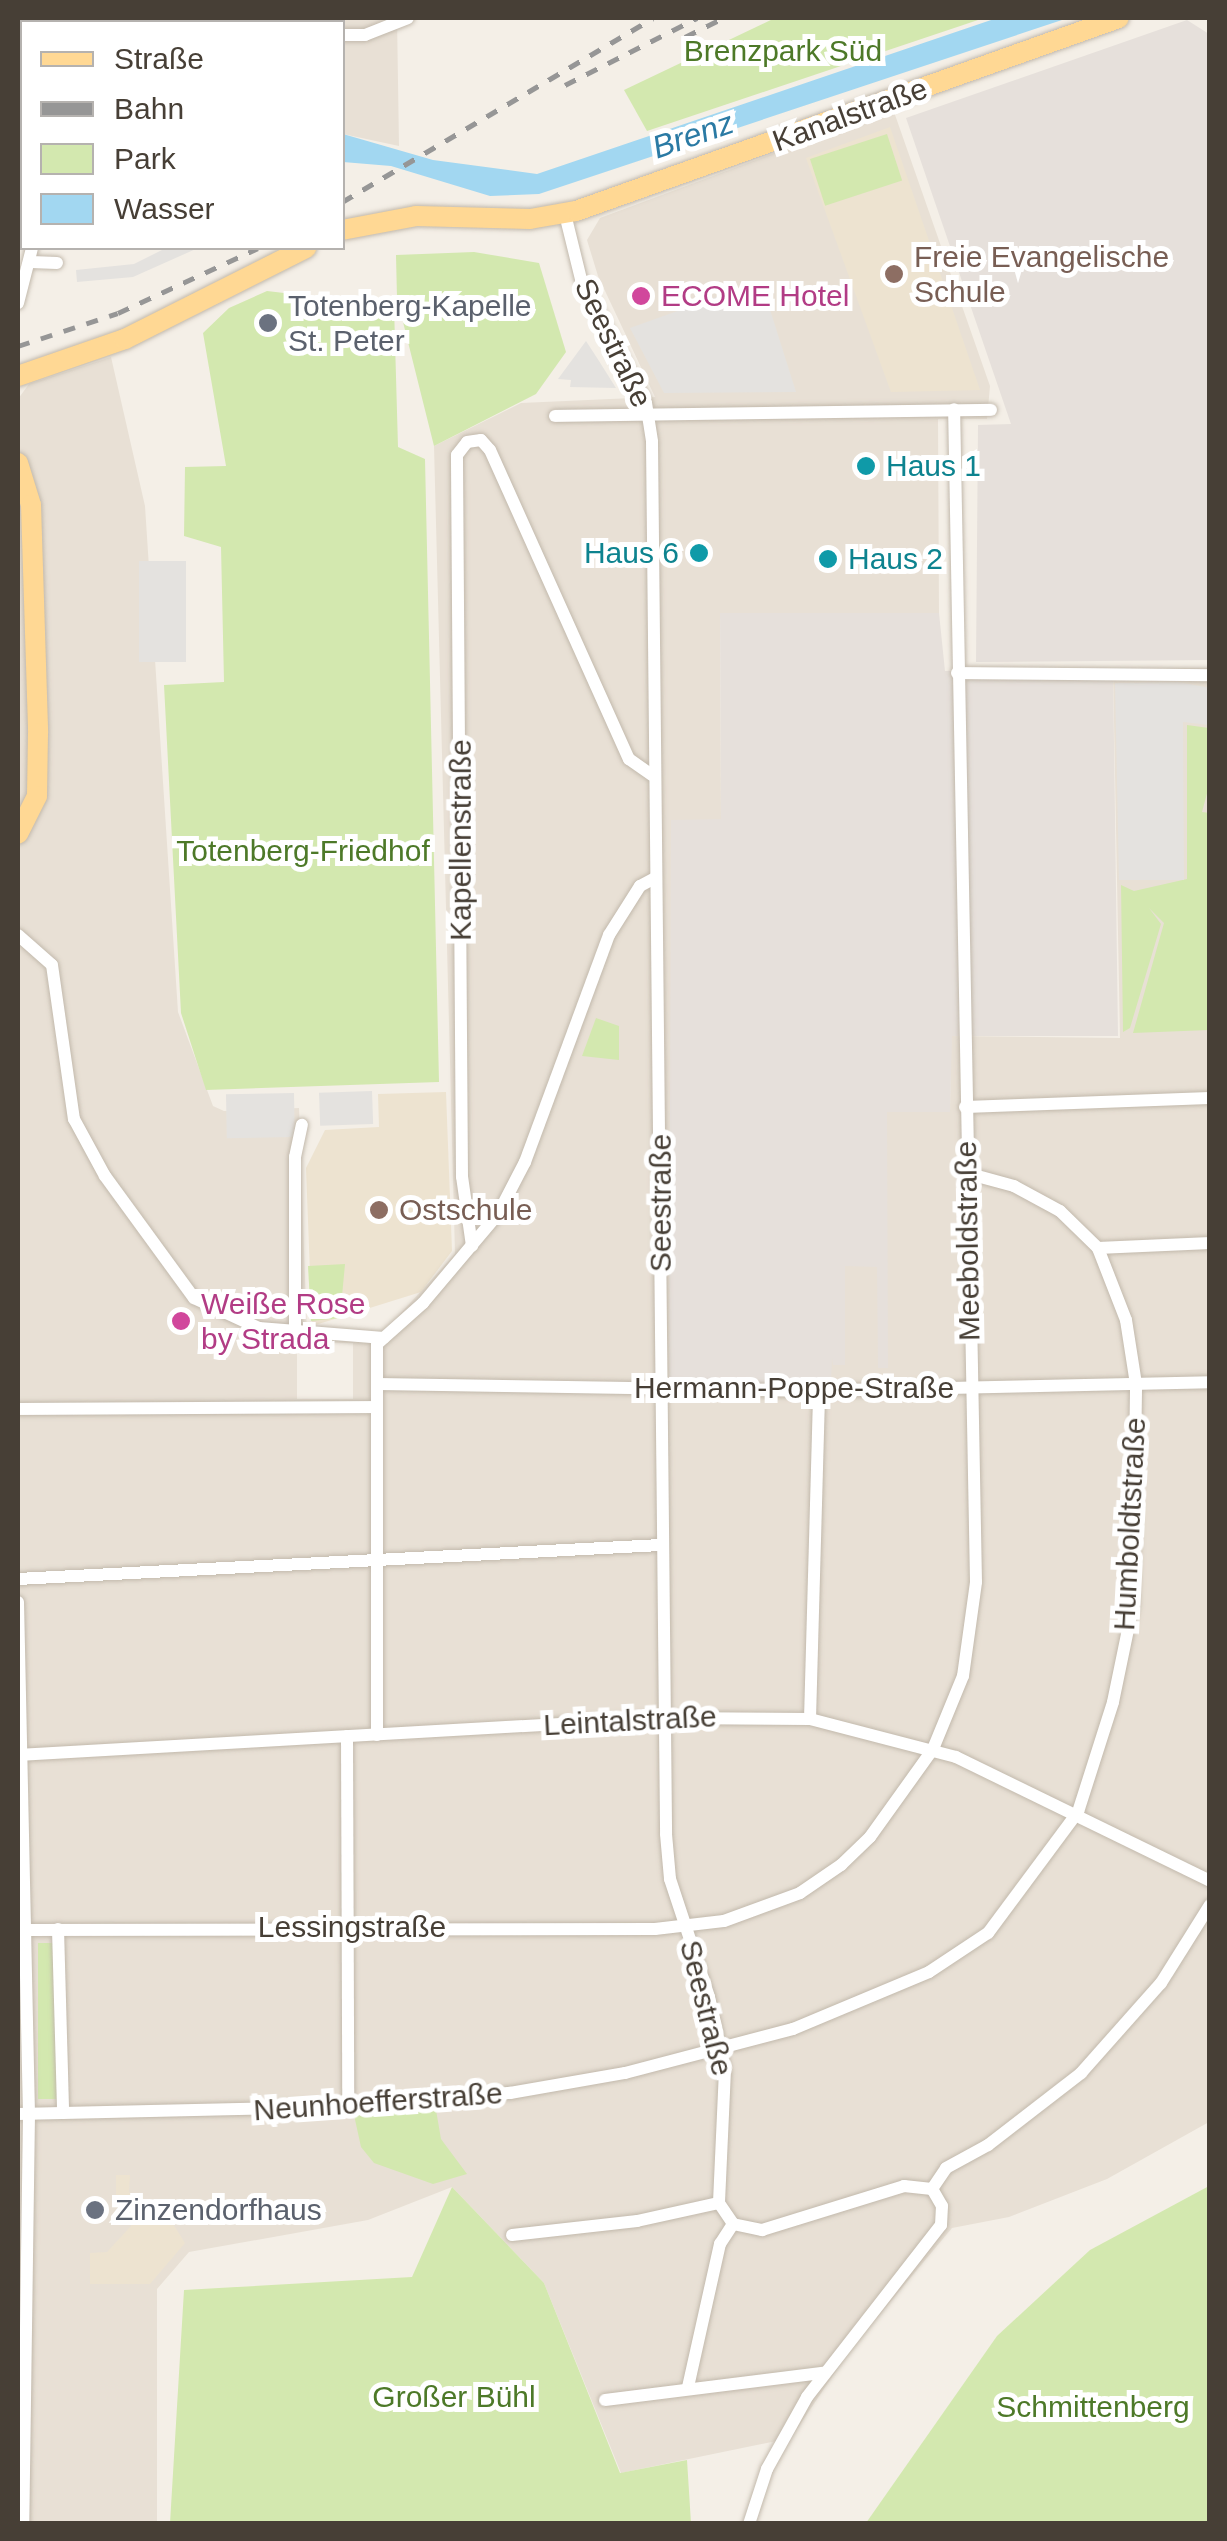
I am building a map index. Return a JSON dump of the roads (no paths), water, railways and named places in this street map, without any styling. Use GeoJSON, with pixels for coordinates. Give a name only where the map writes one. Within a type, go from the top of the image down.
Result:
{"type":"FeatureCollection","features":[{"type":"Feature","properties":{"kind":"main road","name":"Kanalstraße"},"geometry":{"type":"LineString","coordinates":[[345,229],[416,216],[564,214],[1119,18]]}},
{"type":"Feature","properties":{"kind":"main road"},"geometry":{"type":"LineString","coordinates":[[18,376],[125,339],[302,250]]}},
{"type":"Feature","properties":{"kind":"main road"},"geometry":{"type":"LineString","coordinates":[[18,463],[29,496],[24,528],[38,780],[32,810],[18,834]]}},
{"type":"Feature","properties":{"kind":"main road"},"geometry":{"type":"LineString","coordinates":[[18,506],[24,528]]}},
{"type":"Feature","properties":{"kind":"street"},"geometry":{"type":"LineString","coordinates":[[345,34],[401,21]]}},
{"type":"Feature","properties":{"kind":"street","name":"Seestraße"},"geometry":{"type":"LineString","coordinates":[[564,214],[581,280],[649,413],[667,1857],[722,2050],[719,2203]]}},
{"type":"Feature","properties":{"kind":"street"},"geometry":{"type":"LineString","coordinates":[[18,303],[32,255],[57,262]]}},
{"type":"Feature","properties":{"kind":"street","name":"Meeboldstraße"},"geometry":{"type":"LineString","coordinates":[[686,1925],[759,1911],[841,1865],[900,1799],[933,1749],[962,1676],[976,1582],[954,409]]}},
{"type":"Feature","properties":{"kind":"street"},"geometry":{"type":"LineString","coordinates":[[555,416],[991,410]]}},
{"type":"Feature","properties":{"kind":"street","name":"Kapellenstraße"},"geometry":{"type":"LineString","coordinates":[[472,1246],[462,1177],[457,455],[472,440],[490,450],[630,759],[652,776]]}},
{"type":"Feature","properties":{"kind":"street"},"geometry":{"type":"LineString","coordinates":[[957,673],[1210,675]]}},
{"type":"Feature","properties":{"kind":"street"},"geometry":{"type":"LineString","coordinates":[[377,1735],[377,1344],[498,1214],[525,1162],[609,935],[640,886],[655,878]]}},
{"type":"Feature","properties":{"kind":"street"},"geometry":{"type":"LineString","coordinates":[[18,936],[52,965],[74,1119],[158,1256],[194,1298],[216,1312],[260,1328],[384,1338]]}},
{"type":"Feature","properties":{"kind":"street"},"geometry":{"type":"LineString","coordinates":[[965,1107],[1210,1098]]}},
{"type":"Feature","properties":{"kind":"street"},"geometry":{"type":"LineString","coordinates":[[294,1328],[295,1156],[302,1126]]}},
{"type":"Feature","properties":{"kind":"street","name":"Humboldtstraße"},"geometry":{"type":"LineString","coordinates":[[722,2050],[929,1972],[988,1933],[1078,1812],[1113,1702],[1133,1604],[1136,1384],[1126,1320],[1098,1248],[1060,1212],[1014,1186],[966,1173]]}},
{"type":"Feature","properties":{"kind":"street"},"geometry":{"type":"LineString","coordinates":[[1098,1248],[1210,1243]]}},
{"type":"Feature","properties":{"kind":"street","name":"Hermann-Poppe-Straße"},"geometry":{"type":"LineString","coordinates":[[378,1384],[820,1391],[1210,1382]]}},
{"type":"Feature","properties":{"kind":"street"},"geometry":{"type":"LineString","coordinates":[[810,1719],[820,1391]]}},
{"type":"Feature","properties":{"kind":"street"},"geometry":{"type":"LineString","coordinates":[[18,1409],[377,1406]]}},
{"type":"Feature","properties":{"kind":"street"},"geometry":{"type":"LineString","coordinates":[[18,1579],[377,1556],[662,1545]]}},
{"type":"Feature","properties":{"kind":"street"},"geometry":{"type":"LineString","coordinates":[[18,1602],[23,2524]]}},
{"type":"Feature","properties":{"kind":"street","name":"Leintalstraße"},"geometry":{"type":"LineString","coordinates":[[20,1754],[664,1718],[810,1719],[933,1749],[1078,1812],[1210,1881]]}},
{"type":"Feature","properties":{"kind":"street"},"geometry":{"type":"LineString","coordinates":[[347,1736],[348,2106]]}},
{"type":"Feature","properties":{"kind":"street"},"geometry":{"type":"LineString","coordinates":[[932,2189],[946,2168],[988,2146],[1081,2073],[1161,1983],[1210,1905]]}},
{"type":"Feature","properties":{"kind":"street","name":"Lessingstraße"},"geometry":{"type":"LineString","coordinates":[[22,1930],[686,1925]]}},
{"type":"Feature","properties":{"kind":"street"},"geometry":{"type":"LineString","coordinates":[[58,1929],[62,2113]]}},
{"type":"Feature","properties":{"kind":"street","name":"Neunhoefferstraße"},"geometry":{"type":"LineString","coordinates":[[23,2114],[348,2106],[510,2093],[722,2050]]}},
{"type":"Feature","properties":{"kind":"street"},"geometry":{"type":"LineString","coordinates":[[733,2224],[778,2227],[904,2186],[932,2189]]}},
{"type":"Feature","properties":{"kind":"street"},"geometry":{"type":"LineString","coordinates":[[749,2524],[767,2469],[823,2373],[941,2225],[942,2206],[932,2189]]}},
{"type":"Feature","properties":{"kind":"street"},"geometry":{"type":"LineString","coordinates":[[512,2235],[637,2221],[719,2203],[733,2224]]}},
{"type":"Feature","properties":{"kind":"street"},"geometry":{"type":"LineString","coordinates":[[688,2387],[720,2244],[733,2224]]}},
{"type":"Feature","properties":{"kind":"street"},"geometry":{"type":"LineString","coordinates":[[604,2400],[823,2373]]}},
{"type":"Feature","properties":{"kind":"water","name":"Brenz"},"geometry":{"type":"Polygon","coordinates":[[[997,18],[1068,18],[539,194],[490,196],[391,166],[345,162],[345,135],[433,160],[537,174],[997,18]]]}},
{"type":"Feature","properties":{"kind":"railway"},"geometry":{"type":"LineString","coordinates":[[345,200],[653,18]]}},
{"type":"Feature","properties":{"kind":"railway"},"geometry":{"type":"LineString","coordinates":[[565,85],[697,18]]}},
{"type":"Feature","properties":{"kind":"railway"},"geometry":{"type":"LineString","coordinates":[[685,37],[723,18]]}},
{"type":"Feature","properties":{"kind":"railway"},"geometry":{"type":"LineString","coordinates":[[18,346],[118,313],[254,250]]}},
{"type":"Feature","properties":{"kind":"place","name":"Freie Evangelische Schule"},"geometry":{"type":"Point","coordinates":[894,274]}},
{"type":"Feature","properties":{"kind":"place","name":"ECOME Hotel"},"geometry":{"type":"Point","coordinates":[641,296]}},
{"type":"Feature","properties":{"kind":"place","name":"Totenberg-Kapelle St. Peter"},"geometry":{"type":"Point","coordinates":[268,323]}},
{"type":"Feature","properties":{"kind":"place","name":"Haus 1"},"geometry":{"type":"Point","coordinates":[866,466]}},
{"type":"Feature","properties":{"kind":"place","name":"Haus 6"},"geometry":{"type":"Point","coordinates":[699,553]}},
{"type":"Feature","properties":{"kind":"place","name":"Haus 2"},"geometry":{"type":"Point","coordinates":[828,559]}},
{"type":"Feature","properties":{"kind":"place","name":"Ostschule"},"geometry":{"type":"Point","coordinates":[379,1210]}},
{"type":"Feature","properties":{"kind":"place","name":"Weiße Rose by Strada"},"geometry":{"type":"Point","coordinates":[181,1321]}},
{"type":"Feature","properties":{"kind":"place","name":"Zinzendorfhaus"},"geometry":{"type":"Point","coordinates":[95,2210]}},
{"type":"Feature","properties":{"kind":"park label","name":"Brenzpark Süd"},"geometry":{"type":"Point","coordinates":[783,51]}},
{"type":"Feature","properties":{"kind":"park label","name":"Totenberg-Friedhof"},"geometry":{"type":"Point","coordinates":[303,851]}},
{"type":"Feature","properties":{"kind":"park label","name":"Großer Bühl"},"geometry":{"type":"Point","coordinates":[454,2397]}},
{"type":"Feature","properties":{"kind":"park label","name":"Schmittenberg"},"geometry":{"type":"Point","coordinates":[1093,2407]}}]}
